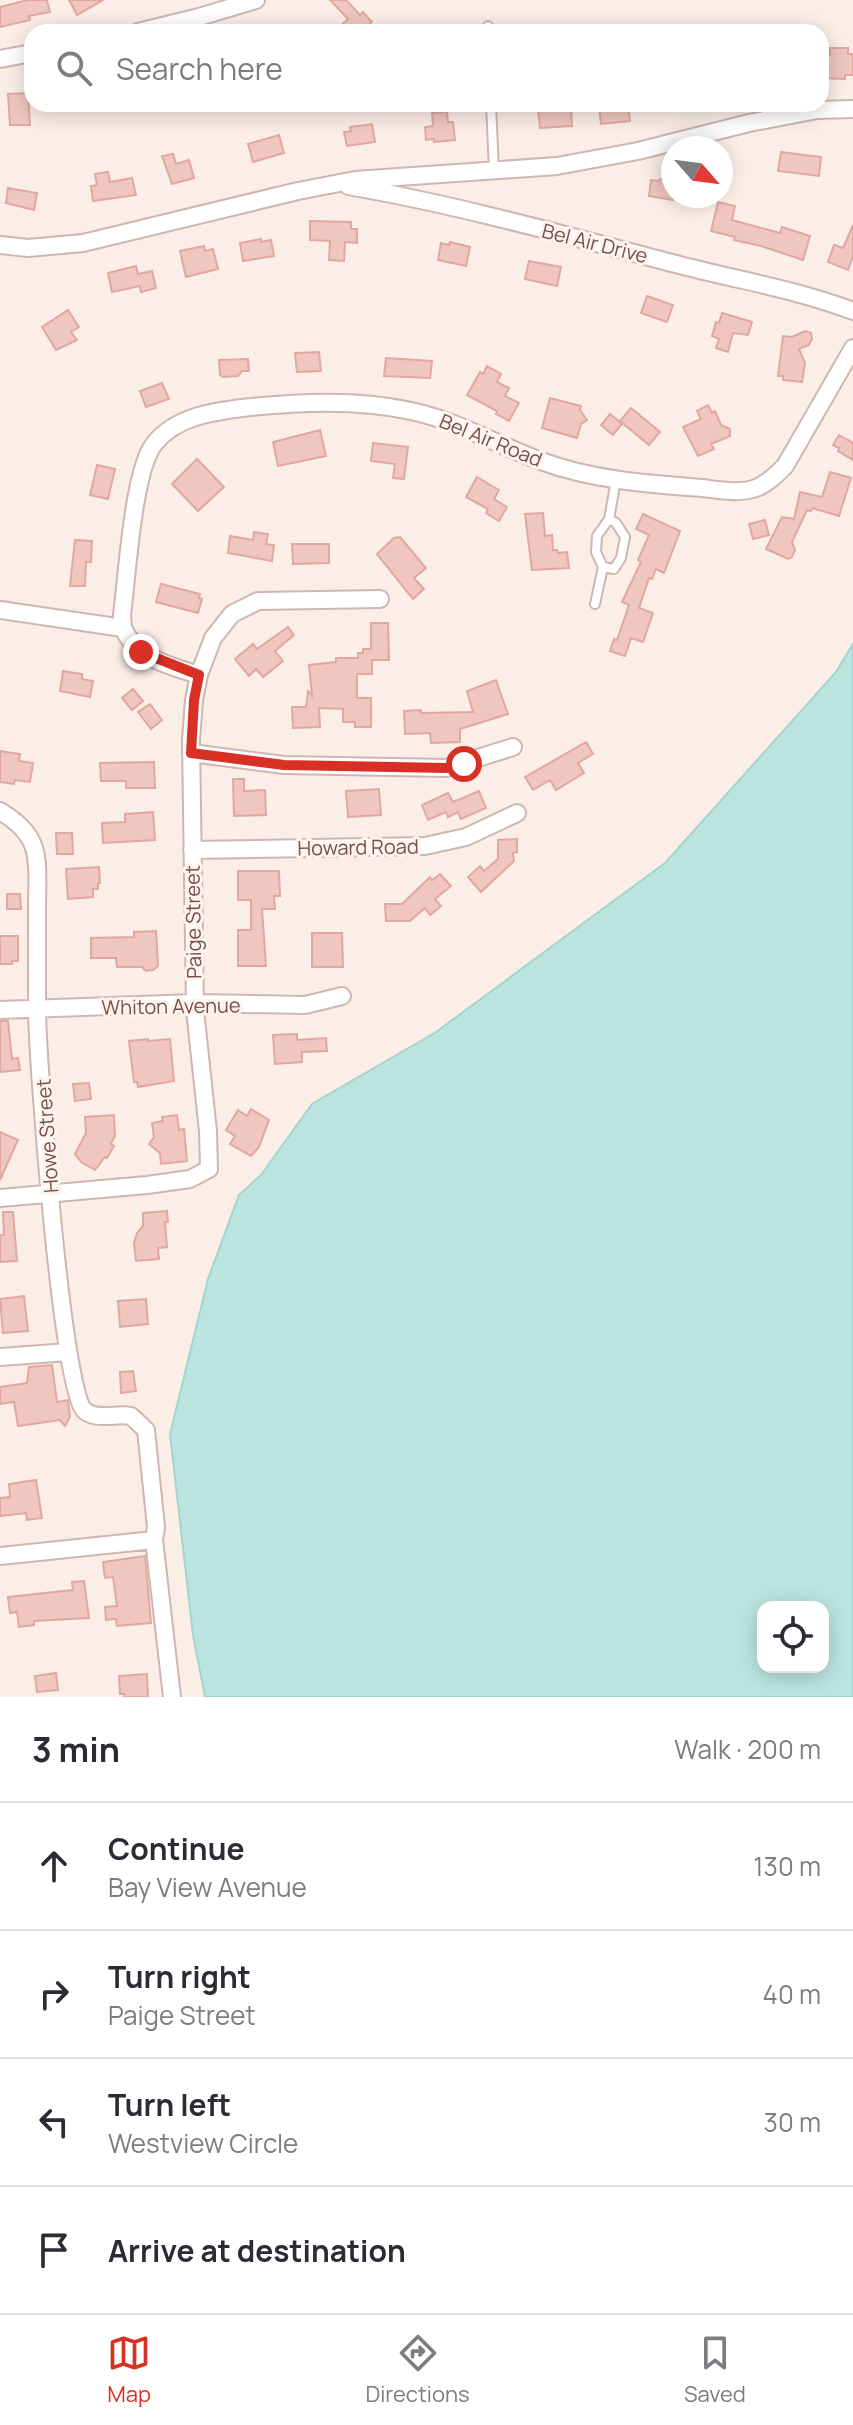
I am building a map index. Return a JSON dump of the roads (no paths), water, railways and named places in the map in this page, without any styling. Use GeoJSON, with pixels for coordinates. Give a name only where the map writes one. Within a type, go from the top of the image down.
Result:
{"type":"FeatureCollection","features":[{"type":"Feature","properties":{"kind":"street"},"geometry":{"type":"LineString","coordinates":[[171,24],[256,0]]}},
{"type":"Feature","properties":{"kind":"street"},"geometry":{"type":"LineString","coordinates":[[0,59],[24,54]]}},
{"type":"Feature","properties":{"kind":"street"},"geometry":{"type":"LineString","coordinates":[[829,110],[853,109]]}},
{"type":"Feature","properties":{"kind":"street"},"geometry":{"type":"LineString","coordinates":[[0,245],[28,248],[83,243],[335,184],[384,177],[584,162],[807,112]]}},
{"type":"Feature","properties":{"kind":"street","name":"Bel Air Drive"},"geometry":{"type":"LineString","coordinates":[[335,184],[470,212],[679,265],[786,288],[853,311]]}},
{"type":"Feature","properties":{"kind":"street","name":"Bel Air Road"},"geometry":{"type":"LineString","coordinates":[[123,628],[135,508],[147,457],[166,432],[184,421],[208,413],[279,404],[365,405],[410,411],[458,424],[541,461],[616,479],[719,490],[758,488],[785,466],[853,348]]}},
{"type":"Feature","properties":{"kind":"street","name":"Paige Street"},"geometry":{"type":"LineString","coordinates":[[51,1192],[190,1179],[209,1169],[195,1003],[191,753],[194,700],[199,675],[213,638],[232,614],[258,601],[380,599]]}},
{"type":"Feature","properties":{"kind":"street"},"geometry":{"type":"LineString","coordinates":[[0,610],[123,628],[129,642],[141,652],[199,675]]}},
{"type":"Feature","properties":{"kind":"street"},"geometry":{"type":"LineString","coordinates":[[191,753],[284,765],[446,768],[513,747]]}},
{"type":"Feature","properties":{"kind":"street","name":"Howe Street"},"geometry":{"type":"LineString","coordinates":[[0,811],[21,825],[35,851],[39,959],[37,1010],[51,1192],[60,1294],[78,1400],[92,1415],[121,1414],[131,1416],[142,1424],[148,1437],[156,1527],[154,1540]]}},
{"type":"Feature","properties":{"kind":"street","name":"Howard Road"},"geometry":{"type":"LineString","coordinates":[[192,850],[425,846],[466,837],[517,813]]}},
{"type":"Feature","properties":{"kind":"street","name":"Whiton Avenue"},"geometry":{"type":"LineString","coordinates":[[0,1010],[195,1003],[305,1005],[342,996]]}},
{"type":"Feature","properties":{"kind":"street"},"geometry":{"type":"LineString","coordinates":[[0,1198],[51,1192]]}},
{"type":"Feature","properties":{"kind":"street"},"geometry":{"type":"LineString","coordinates":[[0,1357],[68,1352]]}},
{"type":"Feature","properties":{"kind":"street"},"geometry":{"type":"LineString","coordinates":[[0,1556],[154,1540],[172,1697]]}},
{"type":"Feature","properties":{"kind":"lane"},"geometry":{"type":"LineString","coordinates":[[491,112],[494,171]]}},
{"type":"Feature","properties":{"kind":"lane"},"geometry":{"type":"LineString","coordinates":[[595,604],[603,567],[596,552],[597,536],[609,519],[616,479]]}},
{"type":"Feature","properties":{"kind":"lane"},"geometry":{"type":"LineString","coordinates":[[603,567],[614,569],[621,558],[625,537],[616,523],[609,519]]}},
{"type":"Feature","properties":{"kind":"water"},"geometry":{"type":"Polygon","coordinates":[[[853,644],[853,1697],[205,1697],[193,1635],[170,1434],[208,1279],[239,1195],[261,1175],[312,1104],[436,1032],[665,863],[836,672],[853,644]]]}}]}
